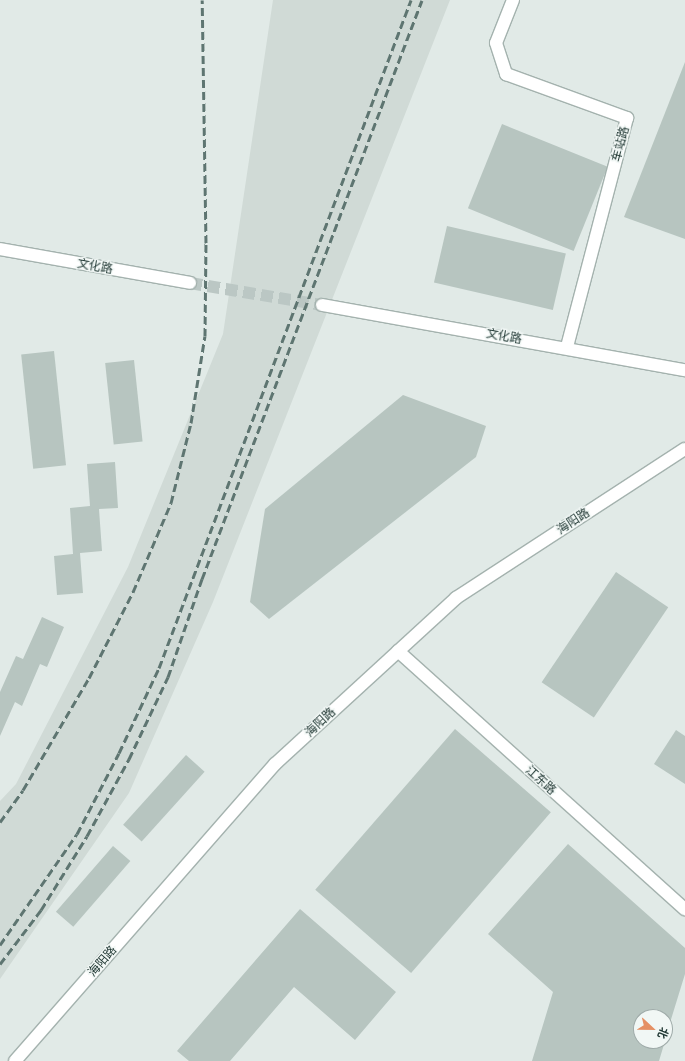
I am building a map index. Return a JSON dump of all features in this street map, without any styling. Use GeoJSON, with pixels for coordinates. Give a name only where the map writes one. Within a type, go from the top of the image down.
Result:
{"type":"FeatureCollection","features":[{"type":"Feature","properties":{"kind":"main road","name":"车站路"},"geometry":{"type":"LineString","coordinates":[[514,0],[496,43],[506,74],[627,118],[567,348]]}},
{"type":"Feature","properties":{"kind":"main road","name":"文化路"},"geometry":{"type":"LineString","coordinates":[[0,249],[190,283]]}},
{"type":"Feature","properties":{"kind":"main road","name":"文化路"},"geometry":{"type":"LineString","coordinates":[[322,305],[685,370]]}},
{"type":"Feature","properties":{"kind":"main road","name":"海阳路"},"geometry":{"type":"LineString","coordinates":[[15,1061],[275,764],[456,598],[685,449]]}},
{"type":"Feature","properties":{"kind":"main road","name":"江东路"},"geometry":{"type":"LineString","coordinates":[[398,651],[685,909]]}},
{"type":"Feature","properties":{"kind":"shaded area"},"geometry":{"type":"Polygon","coordinates":[[[273,0],[450,0],[213,602],[129,793],[0,979],[0,801],[16,784],[128,567],[223,334],[273,0]]]}},
{"type":"Feature","properties":{"kind":"building"},"geometry":{"type":"Polygon","coordinates":[[[685,62],[685,239],[624,217],[685,62]]]}},
{"type":"Feature","properties":{"kind":"building"},"geometry":{"type":"Polygon","coordinates":[[[502,124],[608,167],[574,251],[468,208],[502,124]]]}},
{"type":"Feature","properties":{"kind":"building"},"geometry":{"type":"Polygon","coordinates":[[[447,226],[566,253],[553,310],[434,283],[447,226]]]}},
{"type":"Feature","properties":{"kind":"building"},"geometry":{"type":"Polygon","coordinates":[[[54,351],[66,465],[33,469],[21,354],[54,351]]]}},
{"type":"Feature","properties":{"kind":"building"},"geometry":{"type":"Polygon","coordinates":[[[134,360],[143,442],[114,445],[105,363],[134,360]]]}},
{"type":"Feature","properties":{"kind":"building"},"geometry":{"type":"Polygon","coordinates":[[[403,395],[486,426],[476,457],[269,619],[250,602],[265,509],[403,395]]]}},
{"type":"Feature","properties":{"kind":"building"},"geometry":{"type":"Polygon","coordinates":[[[115,462],[118,508],[99,509],[102,551],[80,553],[83,593],[57,595],[54,556],[73,554],[70,508],[90,506],[87,464],[115,462]]]}},
{"type":"Feature","properties":{"kind":"building"},"geometry":{"type":"Polygon","coordinates":[[[616,572],[668,607],[594,717],[542,682],[616,572]]]}},
{"type":"Feature","properties":{"kind":"building"},"geometry":{"type":"Polygon","coordinates":[[[42,617],[64,627],[47,667],[40,664],[22,706],[15,702],[0,736],[0,692],[16,656],[23,659],[42,617]]]}},
{"type":"Feature","properties":{"kind":"building"},"geometry":{"type":"Polygon","coordinates":[[[455,729],[551,812],[411,973],[315,890],[455,729]]]}},
{"type":"Feature","properties":{"kind":"building"},"geometry":{"type":"Polygon","coordinates":[[[676,730],[685,736],[685,784],[654,764],[676,730]]]}},
{"type":"Feature","properties":{"kind":"building"},"geometry":{"type":"Polygon","coordinates":[[[186,755],[205,772],[142,842],[123,825],[186,755]]]}},
{"type":"Feature","properties":{"kind":"building"},"geometry":{"type":"Polygon","coordinates":[[[568,844],[685,948],[685,974],[673,1013],[673,1009],[633,1009],[633,1049],[663,1049],[659,1061],[532,1061],[553,992],[488,934],[568,844]]]}},
{"type":"Feature","properties":{"kind":"building"},"geometry":{"type":"Polygon","coordinates":[[[113,846],[130,861],[73,927],[56,912],[113,846]]]}},
{"type":"Feature","properties":{"kind":"building"},"geometry":{"type":"Polygon","coordinates":[[[300,909],[396,992],[355,1040],[294,987],[230,1061],[189,1061],[177,1051],[300,909]]]}},
{"type":"Feature","properties":{"kind":"tunnel"},"geometry":{"type":"LineString","coordinates":[[190,283],[322,305]]}},
{"type":"Feature","properties":{"kind":"railway"},"geometry":{"type":"LineString","coordinates":[[0,822],[23,790],[89,678],[133,592],[171,503],[191,423],[205,336],[206,243],[202,0]]}},
{"type":"Feature","properties":{"kind":"railway"},"geometry":{"type":"LineString","coordinates":[[0,945],[77,834],[119,753],[159,668],[411,0]]}},
{"type":"Feature","properties":{"kind":"railway"},"geometry":{"type":"LineString","coordinates":[[0,964],[41,910],[87,836],[129,759],[168,677],[202,579],[422,0]]}}]}
